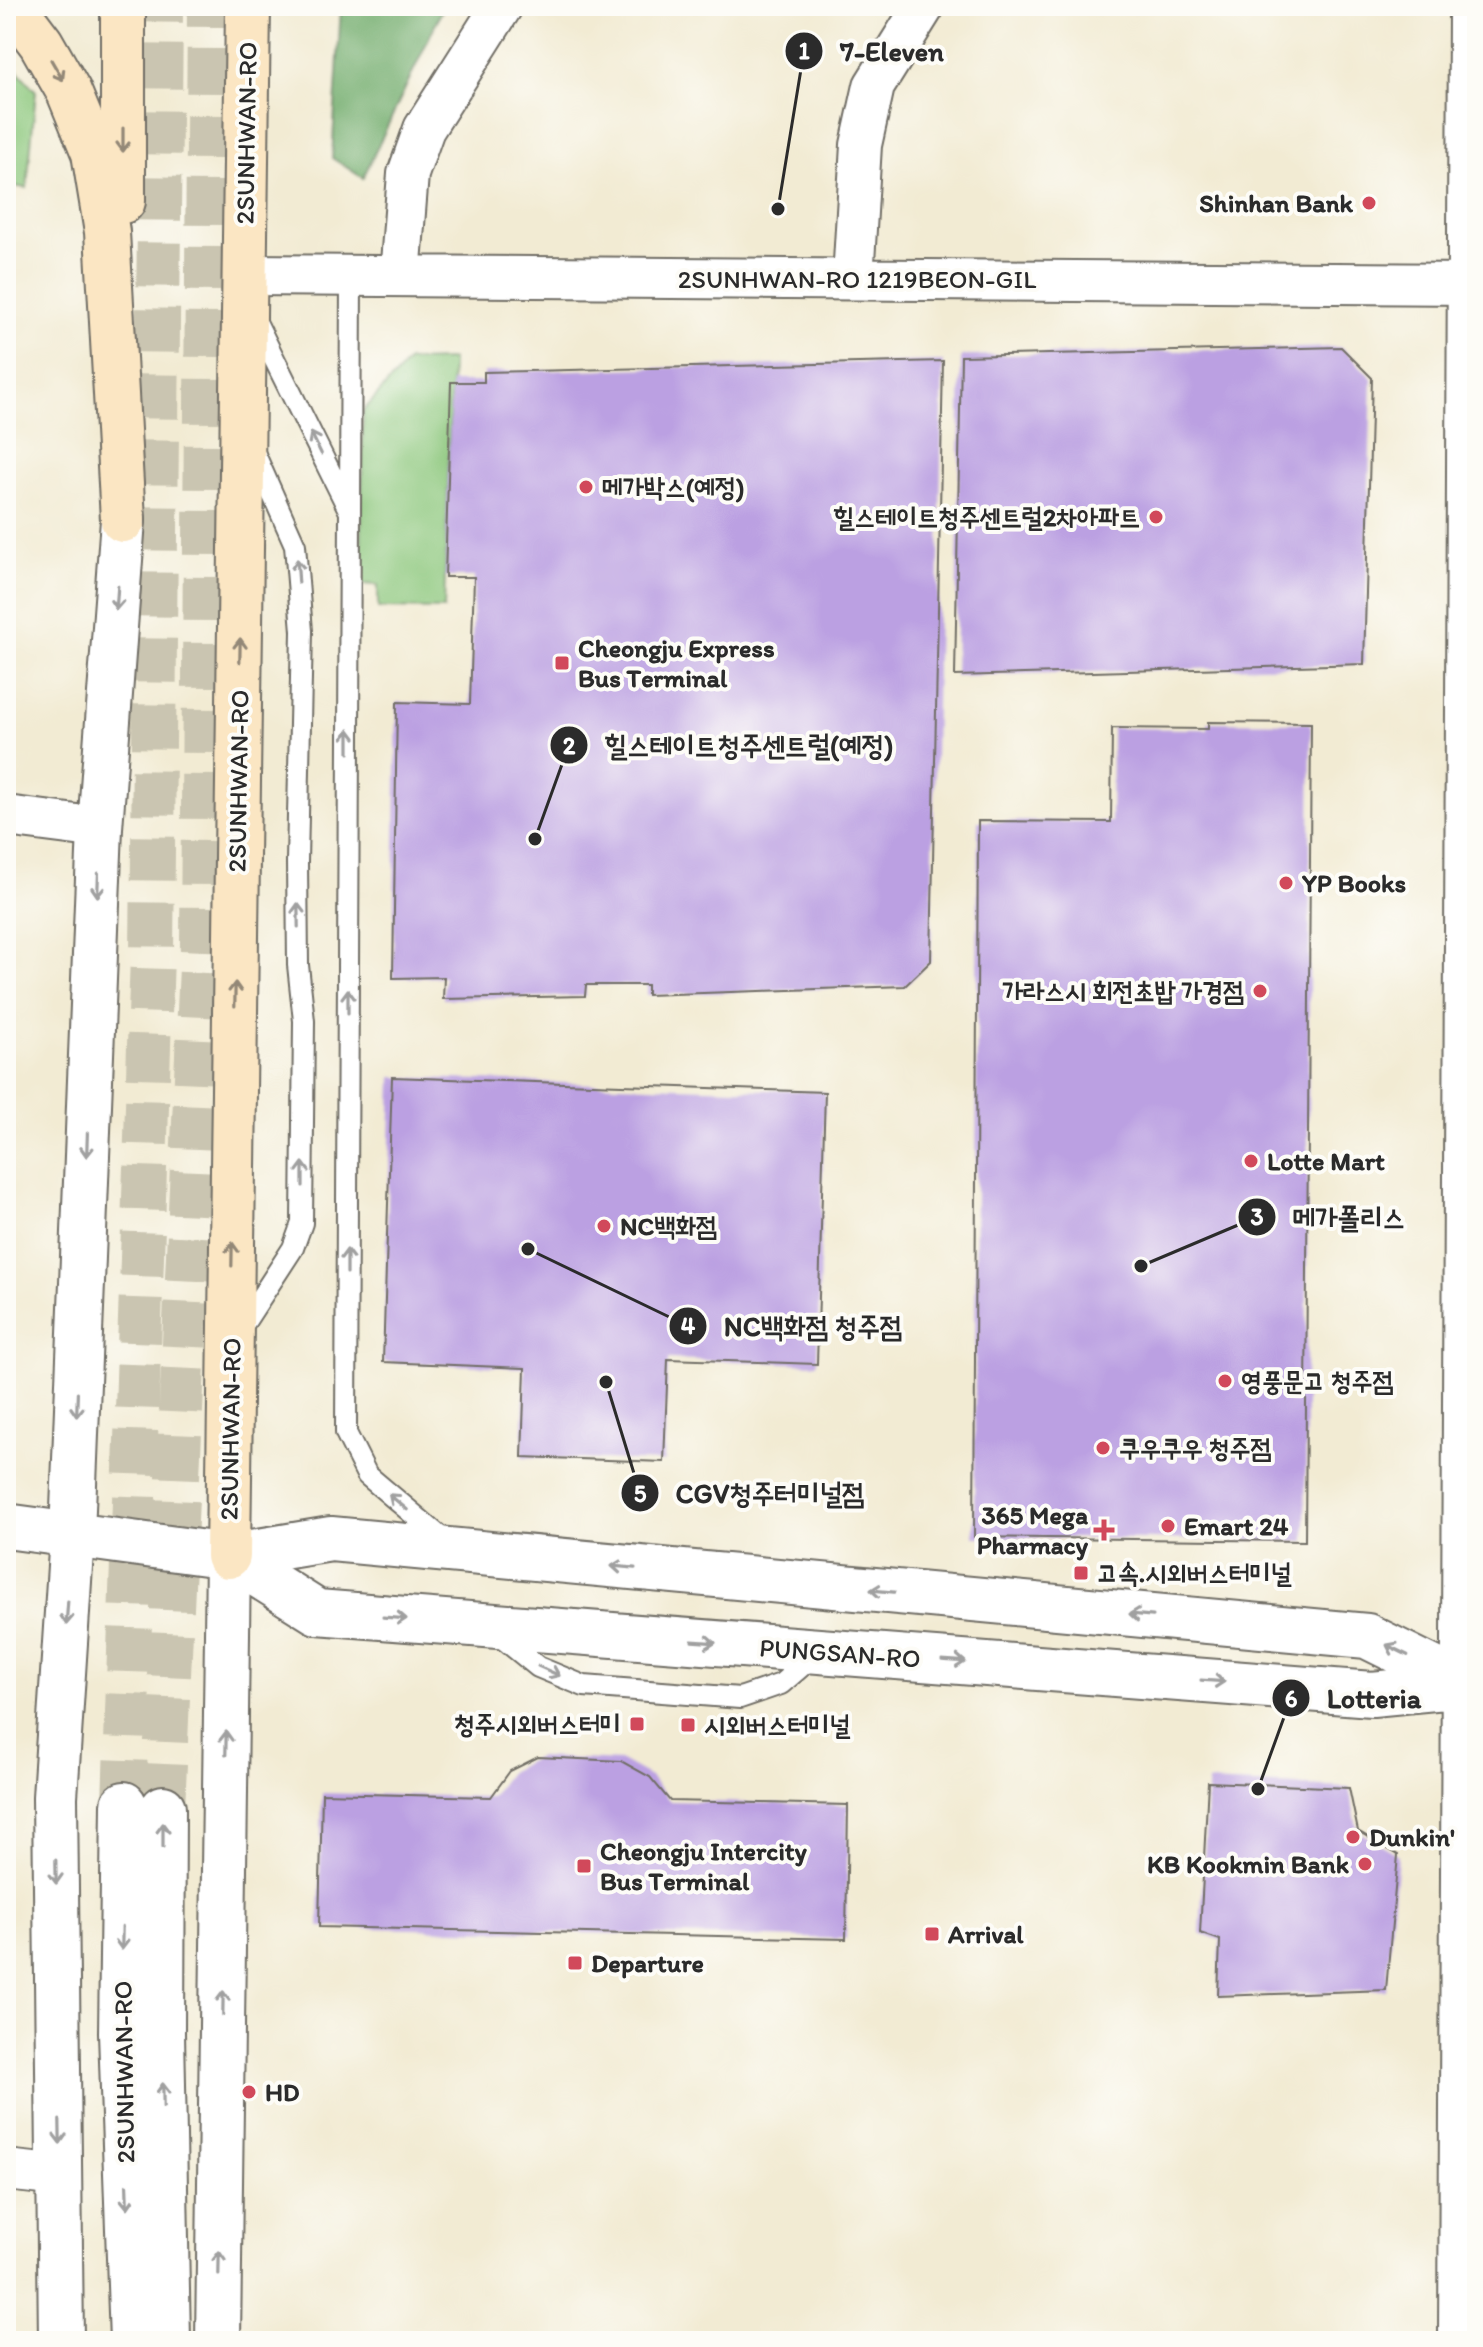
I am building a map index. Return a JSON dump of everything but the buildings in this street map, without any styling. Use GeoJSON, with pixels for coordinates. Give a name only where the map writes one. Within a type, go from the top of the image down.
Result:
{"type":"FeatureCollection","features":[{"type":"Feature","properties":{"kind":"main road"},"geometry":{"type":"LineString","coordinates":[[13,6],[41,43],[69,92],[94,153],[107,232],[123,520]]}},
{"type":"Feature","properties":{"kind":"main road"},"geometry":{"type":"LineString","coordinates":[[123,6],[123,520]]}},
{"type":"Feature","properties":{"kind":"main road","name":"2SUNHWAN-RO"},"geometry":{"type":"LineString","coordinates":[[228,1556],[248,6]]}},
{"type":"Feature","properties":{"kind":"street"},"geometry":{"type":"LineString","coordinates":[[400,276],[408,174],[424,129],[502,6]]}},
{"type":"Feature","properties":{"kind":"street"},"geometry":{"type":"LineString","coordinates":[[853,279],[861,145],[874,86],[924,6]]}},
{"type":"Feature","properties":{"kind":"street"},"geometry":{"type":"LineString","coordinates":[[1461,2341],[1470,1969],[1472,1685],[1471,6]]}},
{"type":"Feature","properties":{"kind":"street","name":"2SUNHWAN-RO 1219BEON-GIL"},"geometry":{"type":"LineString","coordinates":[[244,286],[351,276],[1473,284]]}},
{"type":"Feature","properties":{"kind":"street"},"geometry":{"type":"LineString","coordinates":[[61,2341],[55,1797],[72,1535],[100,828],[123,520]]}},
{"type":"Feature","properties":{"kind":"street"},"geometry":{"type":"LineString","coordinates":[[6,816],[100,828]]}},
{"type":"Feature","properties":{"kind":"street","name":"PUNGSAN-RO"},"geometry":{"type":"LineString","coordinates":[[6,1526],[228,1556],[331,1539],[1367,1636],[1472,1685]]}},
{"type":"Feature","properties":{"kind":"street"},"geometry":{"type":"LineString","coordinates":[[218,2341],[228,1556]]}},
{"type":"Feature","properties":{"kind":"street","name":"PUNGSAN-RO"},"geometry":{"type":"LineString","coordinates":[[228,1556],[317,1612],[1372,1694],[1472,1685]]}},
{"type":"Feature","properties":{"kind":"street","name":"2SUNHWAN-RO"},"geometry":{"type":"LineString","coordinates":[[132,2341],[121,2033],[144,1806],[162,2033],[168,2341]]}},
{"type":"Feature","properties":{"kind":"street"},"geometry":{"type":"LineString","coordinates":[[6,2170],[61,2176]]}},
{"type":"Feature","properties":{"kind":"lane"},"geometry":{"type":"LineString","coordinates":[[351,276],[346,1433],[367,1475],[458,1552]]}},
{"type":"Feature","properties":{"kind":"lane"},"geometry":{"type":"LineString","coordinates":[[244,286],[350,513]]}},
{"type":"Feature","properties":{"kind":"lane"},"geometry":{"type":"LineString","coordinates":[[231,1345],[293,1248],[302,1223],[304,1021],[298,965],[297,862],[302,631],[295,545],[242,427]]}},
{"type":"Feature","properties":{"kind":"green space"},"geometry":{"type":"Polygon","coordinates":[[[341,6],[444,6],[363,178],[332,158],[341,6]]]}},
{"type":"Feature","properties":{"kind":"green space"},"geometry":{"type":"Polygon","coordinates":[[[6,58],[36,91],[27,188],[6,185],[6,58]]]}},
{"type":"Feature","properties":{"kind":"green space"},"geometry":{"type":"Polygon","coordinates":[[[452,360],[444,609],[378,608],[378,585],[361,584],[363,411],[408,361],[452,360]]]}},
{"type":"Feature","properties":{"kind":"tunnel"},"geometry":{"type":"LineString","coordinates":[[124,1804],[152,955],[161,6]]}},
{"type":"Feature","properties":{"kind":"tunnel"},"geometry":{"type":"LineString","coordinates":[[163,1808],[202,945],[209,6]]}},
{"type":"Feature","properties":{"kind":"place","name":"Shinhan Bank"},"geometry":{"type":"Point","coordinates":[1369,203]}},
{"type":"Feature","properties":{"kind":"place","name":"7-Eleven"},"geometry":{"type":"Point","coordinates":[778,209]}},
{"type":"Feature","properties":{"kind":"place","name":"메가박스(예정)"},"geometry":{"type":"Point","coordinates":[586,487]}},
{"type":"Feature","properties":{"kind":"place","name":"힐스테이트청주센트럴2차아파트"},"geometry":{"type":"Point","coordinates":[1156,517]}},
{"type":"Feature","properties":{"kind":"place","name":"Cheongju Express Bus Terminal"},"geometry":{"type":"Point","coordinates":[562,663]}},
{"type":"Feature","properties":{"kind":"place","name":"힐스테이트청주센트럴(예정)"},"geometry":{"type":"Point","coordinates":[535,839]}},
{"type":"Feature","properties":{"kind":"place","name":"YP Books"},"geometry":{"type":"Point","coordinates":[1286,883]}},
{"type":"Feature","properties":{"kind":"place","name":"가라스시 회전초밥 가경점"},"geometry":{"type":"Point","coordinates":[1260,991]}},
{"type":"Feature","properties":{"kind":"place","name":"Lotte Mart"},"geometry":{"type":"Point","coordinates":[1251,1161]}},
{"type":"Feature","properties":{"kind":"place","name":"NC백화점"},"geometry":{"type":"Point","coordinates":[604,1226]}},
{"type":"Feature","properties":{"kind":"place","name":"NC백화점 청주점"},"geometry":{"type":"Point","coordinates":[528,1249]}},
{"type":"Feature","properties":{"kind":"place","name":"메가폴리스"},"geometry":{"type":"Point","coordinates":[1141,1266]}},
{"type":"Feature","properties":{"kind":"place","name":"영풍문고 청주점"},"geometry":{"type":"Point","coordinates":[1225,1381]}},
{"type":"Feature","properties":{"kind":"place","name":"CGV청주터미널점"},"geometry":{"type":"Point","coordinates":[606,1382]}},
{"type":"Feature","properties":{"kind":"place","name":"쿠우쿠우 청주점"},"geometry":{"type":"Point","coordinates":[1103,1448]}},
{"type":"Feature","properties":{"kind":"place","name":"Emart 24"},"geometry":{"type":"Point","coordinates":[1168,1526]}},
{"type":"Feature","properties":{"kind":"place","name":"365 Mega Pharmacy"},"geometry":{"type":"Point","coordinates":[1104,1530]}},
{"type":"Feature","properties":{"kind":"place","name":"고속.시외버스터미널"},"geometry":{"type":"Point","coordinates":[1081,1573]}},
{"type":"Feature","properties":{"kind":"place","name":"청주시외버스터미"},"geometry":{"type":"Point","coordinates":[637,1724]}},
{"type":"Feature","properties":{"kind":"place","name":"시외버스터미널"},"geometry":{"type":"Point","coordinates":[688,1725]}},
{"type":"Feature","properties":{"kind":"place","name":"Lotteria"},"geometry":{"type":"Point","coordinates":[1258,1789]}},
{"type":"Feature","properties":{"kind":"place","name":"Dunkin'"},"geometry":{"type":"Point","coordinates":[1353,1837]}},
{"type":"Feature","properties":{"kind":"place","name":"KB Kookmin Bank"},"geometry":{"type":"Point","coordinates":[1365,1864]}},
{"type":"Feature","properties":{"kind":"place","name":"Cheongju Intercity Bus Terminal"},"geometry":{"type":"Point","coordinates":[584,1866]}},
{"type":"Feature","properties":{"kind":"place","name":"Arrival"},"geometry":{"type":"Point","coordinates":[932,1934]}},
{"type":"Feature","properties":{"kind":"place","name":"Departure"},"geometry":{"type":"Point","coordinates":[575,1963]}},
{"type":"Feature","properties":{"kind":"place","name":"HD"},"geometry":{"type":"Point","coordinates":[249,2092]}}]}
